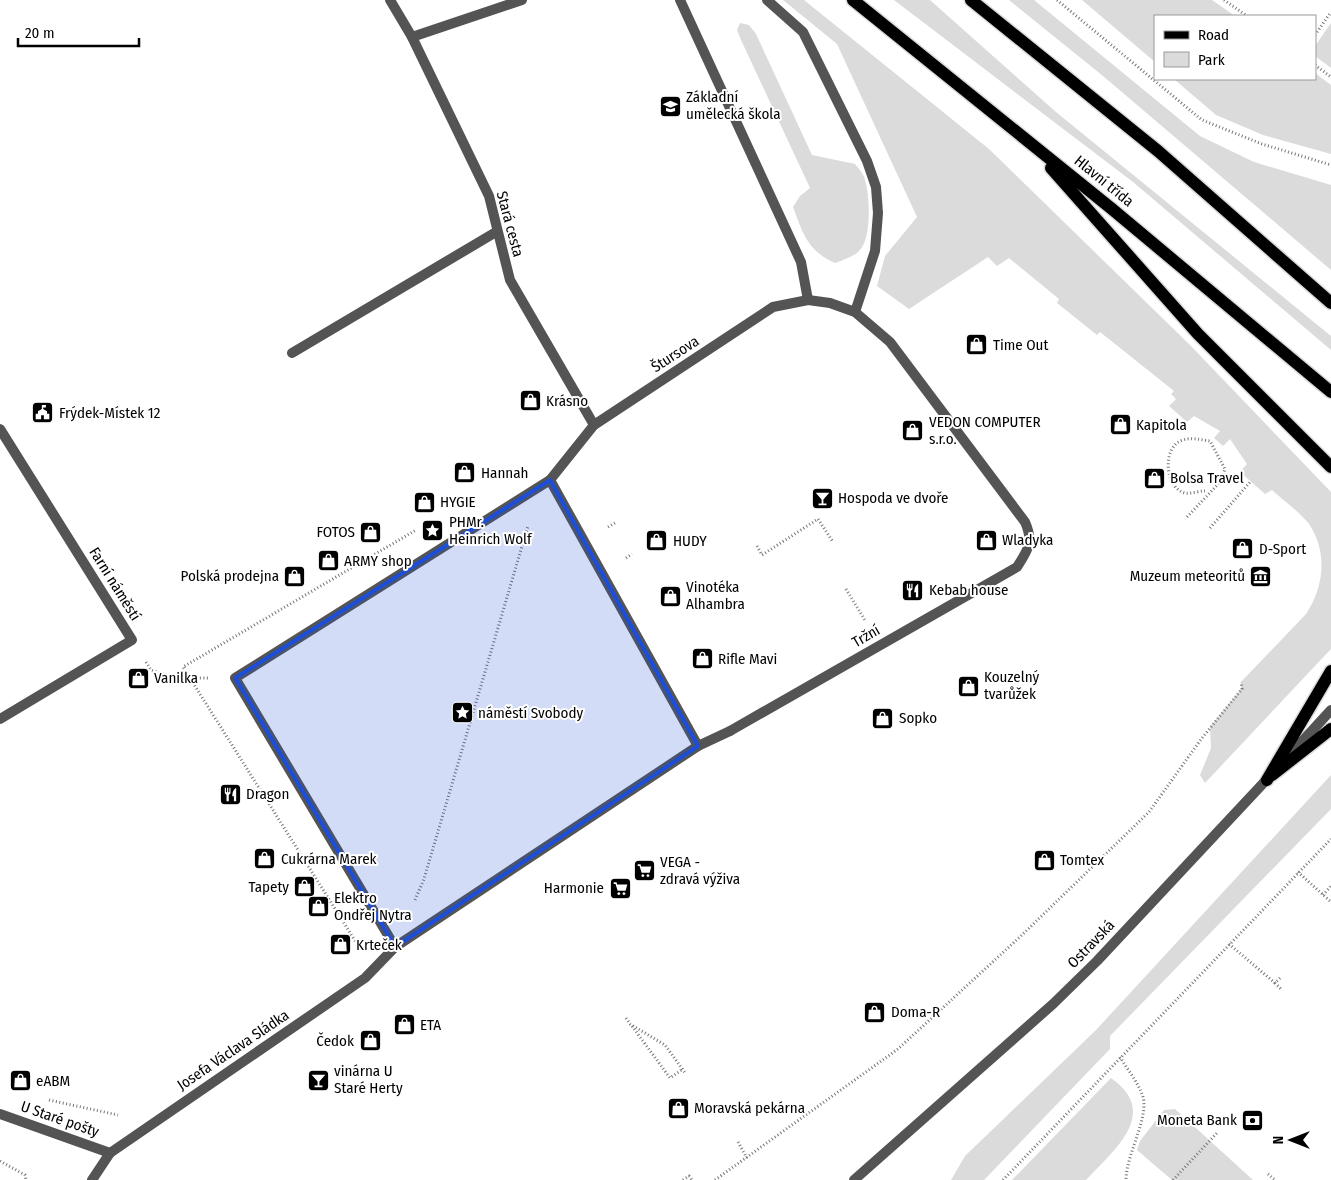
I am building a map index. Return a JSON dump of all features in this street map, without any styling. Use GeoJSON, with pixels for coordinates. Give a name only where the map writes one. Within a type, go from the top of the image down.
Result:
{"type":"FeatureCollection","features":[{"type":"Feature","properties":{"kind":"main road","name":"Hlavní třída"},"geometry":{"type":"LineString","coordinates":[[853,0],[1127,221],[1331,392]]}},
{"type":"Feature","properties":{"kind":"main road"},"geometry":{"type":"LineString","coordinates":[[971,0],[1158,151],[1331,303]]}},
{"type":"Feature","properties":{"kind":"main road"},"geometry":{"type":"LineString","coordinates":[[1030,144],[1198,334],[1331,467]]}},
{"type":"Feature","properties":{"kind":"main road"},"geometry":{"type":"LineString","coordinates":[[1267,780],[1331,671]]}},
{"type":"Feature","properties":{"kind":"main road"},"geometry":{"type":"LineString","coordinates":[[1267,780],[1331,729]]}},
{"type":"Feature","properties":{"kind":"street","name":"Stará cesta"},"geometry":{"type":"LineString","coordinates":[[390,0],[412,37],[489,196],[496,232],[510,280],[594,425]]}},
{"type":"Feature","properties":{"kind":"street"},"geometry":{"type":"LineString","coordinates":[[680,0],[801,262],[808,300],[830,303],[855,312],[875,251],[878,213],[876,186],[867,161],[803,32],[767,0]]}},
{"type":"Feature","properties":{"kind":"street"},"geometry":{"type":"LineString","coordinates":[[412,37],[518,1]]}},
{"type":"Feature","properties":{"kind":"street"},"geometry":{"type":"LineString","coordinates":[[292,353],[496,232]]}},
{"type":"Feature","properties":{"kind":"street","name":"Štursova"},"geometry":{"type":"LineString","coordinates":[[235,678],[550,480],[594,425],[773,307],[808,300]]}},
{"type":"Feature","properties":{"kind":"street","name":"Tržní"},"geometry":{"type":"LineString","coordinates":[[698,746],[730,731],[1018,567],[1029,548],[1030,534],[1025,522],[890,342],[855,312]]}},
{"type":"Feature","properties":{"kind":"street","name":"Farní náměstí"},"geometry":{"type":"LineString","coordinates":[[0,429],[3,440],[132,640],[0,719]]}},
{"type":"Feature","properties":{"kind":"street"},"geometry":{"type":"LineString","coordinates":[[550,480],[698,746]]}},
{"type":"Feature","properties":{"kind":"street"},"geometry":{"type":"LineString","coordinates":[[235,678],[395,946]]}},
{"type":"Feature","properties":{"kind":"street","name":"Ostravská"},"geometry":{"type":"LineString","coordinates":[[854,1180],[1053,1004],[1097,961],[1331,710]]}},
{"type":"Feature","properties":{"kind":"street","name":"Josefa Václava Sládka"},"geometry":{"type":"LineString","coordinates":[[92,1180],[110,1153],[365,978],[395,946],[698,746]]}},
{"type":"Feature","properties":{"kind":"street","name":"U Staré pošty"},"geometry":{"type":"LineString","coordinates":[[0,1114],[110,1153]]}},
{"type":"Feature","properties":{"kind":"path"},"geometry":{"type":"LineString","coordinates":[[1057,0],[1202,120],[1262,144],[1331,165]]}},
{"type":"Feature","properties":{"kind":"path"},"geometry":{"type":"LineString","coordinates":[[1224,0],[1246,15]]}},
{"type":"Feature","properties":{"kind":"path"},"geometry":{"type":"LineString","coordinates":[[1316,34],[1331,12]]}},
{"type":"Feature","properties":{"kind":"path"},"geometry":{"type":"LineString","coordinates":[[1316,66],[1331,77]]}},
{"type":"Feature","properties":{"kind":"path"},"geometry":{"type":"LineString","coordinates":[[1187,517],[1221,481],[1225,470],[1210,441],[1194,438],[1181,440],[1171,450],[1168,470],[1175,487],[1185,493],[1205,491]]}},
{"type":"Feature","properties":{"kind":"path"},"geometry":{"type":"LineString","coordinates":[[1210,528],[1251,481]]}},
{"type":"Feature","properties":{"kind":"path"},"geometry":{"type":"LineString","coordinates":[[757,546],[762,555],[818,519],[833,542]]}},
{"type":"Feature","properties":{"kind":"path"},"geometry":{"type":"LineString","coordinates":[[608,527],[615,523]]}},
{"type":"Feature","properties":{"kind":"path"},"geometry":{"type":"LineString","coordinates":[[413,904],[424,879],[529,524]]}},
{"type":"Feature","properties":{"kind":"path"},"geometry":{"type":"LineString","coordinates":[[374,969],[183,667],[424,525]]}},
{"type":"Feature","properties":{"kind":"path"},"geometry":{"type":"LineString","coordinates":[[626,558],[632,554]]}},
{"type":"Feature","properties":{"kind":"path"},"geometry":{"type":"LineString","coordinates":[[846,588],[869,628]]}},
{"type":"Feature","properties":{"kind":"path"},"geometry":{"type":"LineString","coordinates":[[132,640],[151,670],[177,678],[235,678]]}},
{"type":"Feature","properties":{"kind":"path"},"geometry":{"type":"LineString","coordinates":[[715,1180],[898,1049],[1022,935],[1149,812],[1202,738],[1242,689],[1241,682]]}},
{"type":"Feature","properties":{"kind":"path"},"geometry":{"type":"LineString","coordinates":[[1002,1180],[1331,838]]}},
{"type":"Feature","properties":{"kind":"path"},"geometry":{"type":"LineString","coordinates":[[1298,872],[1331,902]]}},
{"type":"Feature","properties":{"kind":"path"},"geometry":{"type":"LineString","coordinates":[[1323,895],[1331,886]]}},
{"type":"Feature","properties":{"kind":"path"},"geometry":{"type":"LineString","coordinates":[[1229,944],[1281,989]]}},
{"type":"Feature","properties":{"kind":"path"},"geometry":{"type":"LineString","coordinates":[[1275,984],[1280,978]]}},
{"type":"Feature","properties":{"kind":"path"},"geometry":{"type":"LineString","coordinates":[[626,1018],[670,1078],[683,1069]]}},
{"type":"Feature","properties":{"kind":"path"},"geometry":{"type":"LineString","coordinates":[[630,1024],[665,1045],[686,1074]]}},
{"type":"Feature","properties":{"kind":"path"},"geometry":{"type":"LineString","coordinates":[[1120,1057],[1143,1095],[1144,1112],[1133,1145],[1126,1180]]}},
{"type":"Feature","properties":{"kind":"path"},"geometry":{"type":"LineString","coordinates":[[41,1098],[122,1115]]}},
{"type":"Feature","properties":{"kind":"path"},"geometry":{"type":"LineString","coordinates":[[1173,1180],[1217,1133]]}},
{"type":"Feature","properties":{"kind":"path"},"geometry":{"type":"LineString","coordinates":[[738,1142],[747,1158]]}},
{"type":"Feature","properties":{"kind":"path"},"geometry":{"type":"LineString","coordinates":[[0,1161],[25,1175],[26,1180]]}},
{"type":"Feature","properties":{"kind":"path"},"geometry":{"type":"LineString","coordinates":[[1268,1174],[1275,1180]]}},
{"type":"Feature","properties":{"kind":"path"},"geometry":{"type":"LineString","coordinates":[[683,1180],[689,1176],[692,1180]]}},
{"type":"Feature","properties":{"kind":"highlighted area"},"geometry":{"type":"Polygon","coordinates":[[[550,480],[698,746],[395,947],[235,678],[550,480]]]}},
{"type":"Feature","properties":{"kind":"green space"},"geometry":{"type":"Polygon","coordinates":[[[783,0],[804,0],[989,149],[1191,346],[1331,492],[1331,649],[1205,783],[1200,775],[1211,748],[1210,727],[1241,689],[1241,682],[1306,614],[1312,604],[1320,581],[1321,569],[1319,546],[1315,535],[1309,524],[1297,511],[1272,490],[1265,494],[1240,472],[1247,464],[1230,439],[1223,446],[1214,438],[1220,431],[1194,416],[1187,422],[1169,406],[1176,399],[1171,394],[1174,391],[1100,332],[1097,335],[1057,303],[1059,299],[1009,258],[997,266],[988,257],[909,309],[877,286],[885,256],[917,217],[837,44],[783,0]]]}},
{"type":"Feature","properties":{"kind":"green space"},"geometry":{"type":"Polygon","coordinates":[[[894,0],[930,0],[1056,112],[1331,336],[1331,350],[1133,182],[894,0]]]}},
{"type":"Feature","properties":{"kind":"green space"},"geometry":{"type":"Polygon","coordinates":[[[1009,0],[1034,0],[1200,136],[1254,162],[1331,185],[1331,270],[1103,76],[1009,0]]]}},
{"type":"Feature","properties":{"kind":"green space"},"geometry":{"type":"Polygon","coordinates":[[[1082,0],[1212,0],[1234,15],[1154,15],[1154,61],[1082,0]]]}},
{"type":"Feature","properties":{"kind":"green space"},"geometry":{"type":"Polygon","coordinates":[[[740,23],[749,25],[756,34],[812,155],[855,164],[864,176],[869,206],[868,227],[863,245],[859,251],[848,258],[835,263],[826,258],[812,247],[804,233],[793,207],[800,196],[810,188],[741,40],[737,30],[740,23]]]}},
{"type":"Feature","properties":{"kind":"green space"},"geometry":{"type":"Polygon","coordinates":[[[1331,23],[1331,68],[1316,57],[1316,45],[1331,23]]]}},
{"type":"Feature","properties":{"kind":"green space"},"geometry":{"type":"Polygon","coordinates":[[[1316,74],[1331,85],[1331,154],[1263,135],[1216,115],[1175,80],[1316,80],[1316,74]]]}},
{"type":"Feature","properties":{"kind":"green space"},"geometry":{"type":"Polygon","coordinates":[[[1331,775],[1331,809],[1110,1036],[1110,1049],[984,1180],[951,1180],[965,1156],[1096,1030],[1331,775]]]}},
{"type":"Feature","properties":{"kind":"green space"},"geometry":{"type":"Polygon","coordinates":[[[1111,1078],[1125,1091],[1132,1104],[1132,1118],[1128,1131],[1119,1144],[1086,1180],[1012,1180],[1111,1078]]]}},
{"type":"Feature","properties":{"kind":"green space"},"geometry":{"type":"Polygon","coordinates":[[[1175,1109],[1253,1180],[1172,1180],[1137,1150],[1140,1141],[1164,1110],[1175,1109]]]}},
{"type":"Feature","properties":{"kind":"place","name":"Základní umělecká škola"},"geometry":{"type":"Point","coordinates":[670,106]}},
{"type":"Feature","properties":{"kind":"place","name":"Time Out"},"geometry":{"type":"Point","coordinates":[977,345]}},
{"type":"Feature","properties":{"kind":"place","name":"Krásno"},"geometry":{"type":"Point","coordinates":[530,401]}},
{"type":"Feature","properties":{"kind":"place","name":"Frýdek-Místek 12"},"geometry":{"type":"Point","coordinates":[43,413]}},
{"type":"Feature","properties":{"kind":"place","name":"Kapitola"},"geometry":{"type":"Point","coordinates":[1120,425]}},
{"type":"Feature","properties":{"kind":"place","name":"VEDON COMPUTER s.r.o."},"geometry":{"type":"Point","coordinates":[913,431]}},
{"type":"Feature","properties":{"kind":"place","name":"Hannah"},"geometry":{"type":"Point","coordinates":[465,473]}},
{"type":"Feature","properties":{"kind":"place","name":"Bolsa Travel"},"geometry":{"type":"Point","coordinates":[1154,478]}},
{"type":"Feature","properties":{"kind":"place","name":"Hospoda ve dvoře"},"geometry":{"type":"Point","coordinates":[822,498]}},
{"type":"Feature","properties":{"kind":"place","name":"HYGIE"},"geometry":{"type":"Point","coordinates":[424,502]}},
{"type":"Feature","properties":{"kind":"place","name":"PHMr. Heinrich Wolf"},"geometry":{"type":"Point","coordinates":[433,531]}},
{"type":"Feature","properties":{"kind":"place","name":"FOTOS"},"geometry":{"type":"Point","coordinates":[371,532]}},
{"type":"Feature","properties":{"kind":"place","name":"Wladyka"},"geometry":{"type":"Point","coordinates":[986,540]}},
{"type":"Feature","properties":{"kind":"place","name":"HUDY"},"geometry":{"type":"Point","coordinates":[657,541]}},
{"type":"Feature","properties":{"kind":"place","name":"D-Sport"},"geometry":{"type":"Point","coordinates":[1243,549]}},
{"type":"Feature","properties":{"kind":"place","name":"ARMY shop"},"geometry":{"type":"Point","coordinates":[328,561]}},
{"type":"Feature","properties":{"kind":"place","name":"Polská prodejna"},"geometry":{"type":"Point","coordinates":[295,576]}},
{"type":"Feature","properties":{"kind":"place","name":"Muzeum meteoritů"},"geometry":{"type":"Point","coordinates":[1261,576]}},
{"type":"Feature","properties":{"kind":"place","name":"Kebab house"},"geometry":{"type":"Point","coordinates":[913,590]}},
{"type":"Feature","properties":{"kind":"place","name":"Vinotéka Alhambra"},"geometry":{"type":"Point","coordinates":[670,596]}},
{"type":"Feature","properties":{"kind":"place","name":"Rifle Mavi"},"geometry":{"type":"Point","coordinates":[702,659]}},
{"type":"Feature","properties":{"kind":"place","name":"Vanilka"},"geometry":{"type":"Point","coordinates":[138,678]}},
{"type":"Feature","properties":{"kind":"place","name":"Kouzelný tvarůžek"},"geometry":{"type":"Point","coordinates":[968,686]}},
{"type":"Feature","properties":{"kind":"place","name":"náměstí Svobody"},"geometry":{"type":"Point","coordinates":[462,713]}},
{"type":"Feature","properties":{"kind":"place","name":"Sopko"},"geometry":{"type":"Point","coordinates":[883,718]}},
{"type":"Feature","properties":{"kind":"place","name":"Dragon"},"geometry":{"type":"Point","coordinates":[230,794]}},
{"type":"Feature","properties":{"kind":"place","name":"Cukrárna Marek"},"geometry":{"type":"Point","coordinates":[265,859]}},
{"type":"Feature","properties":{"kind":"place","name":"Tomtex"},"geometry":{"type":"Point","coordinates":[1044,860]}},
{"type":"Feature","properties":{"kind":"place","name":"VEGA - zdravá výživa"},"geometry":{"type":"Point","coordinates":[644,871]}},
{"type":"Feature","properties":{"kind":"place","name":"Tapety"},"geometry":{"type":"Point","coordinates":[305,887]}},
{"type":"Feature","properties":{"kind":"place","name":"Harmonie"},"geometry":{"type":"Point","coordinates":[620,888]}},
{"type":"Feature","properties":{"kind":"place","name":"Elektro Ondřej Nytra"},"geometry":{"type":"Point","coordinates":[318,907]}},
{"type":"Feature","properties":{"kind":"place","name":"Krteček"},"geometry":{"type":"Point","coordinates":[340,945]}},
{"type":"Feature","properties":{"kind":"place","name":"Doma-R"},"geometry":{"type":"Point","coordinates":[875,1012]}},
{"type":"Feature","properties":{"kind":"place","name":"ETA"},"geometry":{"type":"Point","coordinates":[404,1025]}},
{"type":"Feature","properties":{"kind":"place","name":"Čedok"},"geometry":{"type":"Point","coordinates":[370,1041]}},
{"type":"Feature","properties":{"kind":"place","name":"vinárna U Staré Herty"},"geometry":{"type":"Point","coordinates":[318,1080]}},
{"type":"Feature","properties":{"kind":"place","name":"eABM"},"geometry":{"type":"Point","coordinates":[20,1081]}},
{"type":"Feature","properties":{"kind":"place","name":"Moravská pekárna"},"geometry":{"type":"Point","coordinates":[678,1108]}},
{"type":"Feature","properties":{"kind":"place","name":"Moneta Bank"},"geometry":{"type":"Point","coordinates":[1253,1120]}}]}
